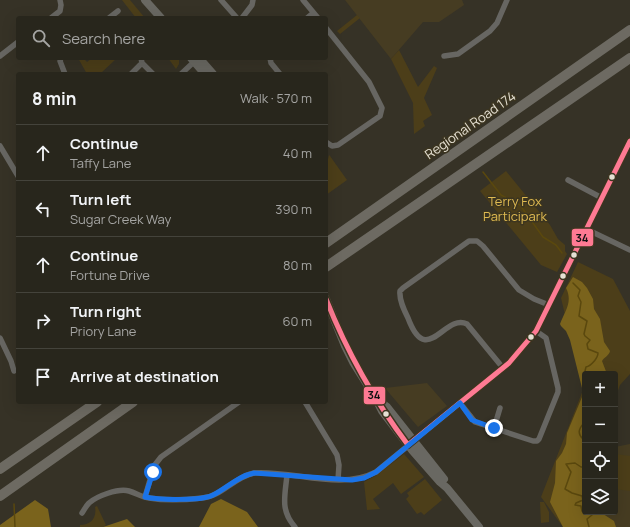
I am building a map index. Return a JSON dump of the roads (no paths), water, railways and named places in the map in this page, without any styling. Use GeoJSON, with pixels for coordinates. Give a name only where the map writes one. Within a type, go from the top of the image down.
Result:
{"type":"FeatureCollection","features":[{"type":"Feature","properties":{"kind":"highway","name":"Regional Road 174"},"geometry":{"type":"LineString","coordinates":[[328,242],[630,30]]}},
{"type":"Feature","properties":{"kind":"highway"},"geometry":{"type":"LineString","coordinates":[[328,266],[630,58]]}},
{"type":"Feature","properties":{"kind":"highway"},"geometry":{"type":"LineString","coordinates":[[0,469],[94,404]]}},
{"type":"Feature","properties":{"kind":"highway"},"geometry":{"type":"LineString","coordinates":[[0,496],[130,404]]}},
{"type":"Feature","properties":{"kind":"main road"},"geometry":{"type":"LineString","coordinates":[[145,0],[158,16]]}},
{"type":"Feature","properties":{"kind":"main road"},"geometry":{"type":"LineString","coordinates":[[197,60],[205,72]]}},
{"type":"Feature","properties":{"kind":"main road"},"geometry":{"type":"LineString","coordinates":[[197,60],[211,72]]}},
{"type":"Feature","properties":{"kind":"main road"},"geometry":{"type":"LineString","coordinates":[[328,304],[353,362],[375,397],[387,407],[410,443],[440,482],[447,488],[475,526]]}},
{"type":"Feature","properties":{"kind":"street"},"geometry":{"type":"LineString","coordinates":[[54,16],[60,11],[60,0]]}},
{"type":"Feature","properties":{"kind":"street"},"geometry":{"type":"LineString","coordinates":[[221,0],[235,16]]}},
{"type":"Feature","properties":{"kind":"street"},"geometry":{"type":"LineString","coordinates":[[244,16],[254,0]]}},
{"type":"Feature","properties":{"kind":"street"},"geometry":{"type":"LineString","coordinates":[[303,0],[316,16]]}},
{"type":"Feature","properties":{"kind":"street"},"geometry":{"type":"LineString","coordinates":[[444,56],[458,54],[490,31],[497,23],[507,0]]}},
{"type":"Feature","properties":{"kind":"street"},"geometry":{"type":"LineString","coordinates":[[112,16],[118,11]]}},
{"type":"Feature","properties":{"kind":"street"},"geometry":{"type":"LineString","coordinates":[[309,16],[313,13]]}},
{"type":"Feature","properties":{"kind":"street"},"geometry":{"type":"LineString","coordinates":[[328,31],[369,82],[382,106],[382,111],[380,116],[338,144],[332,146],[328,143]]}},
{"type":"Feature","properties":{"kind":"street"},"geometry":{"type":"LineString","coordinates":[[0,56],[16,44]]}},
{"type":"Feature","properties":{"kind":"street"},"geometry":{"type":"LineString","coordinates":[[60,60],[60,65],[64,72]]}},
{"type":"Feature","properties":{"kind":"street"},"geometry":{"type":"LineString","coordinates":[[183,72],[195,60]]}},
{"type":"Feature","properties":{"kind":"street"},"geometry":{"type":"LineString","coordinates":[[270,60],[278,72]]}},
{"type":"Feature","properties":{"kind":"street"},"geometry":{"type":"LineString","coordinates":[[133,72],[141,61],[151,72]]}},
{"type":"Feature","properties":{"kind":"street"},"geometry":{"type":"LineString","coordinates":[[82,513],[90,503],[118,490],[129,491],[145,497],[157,499],[204,498],[213,495],[248,474],[259,472],[352,480],[376,472],[503,368],[515,357],[536,332],[630,141]]}},
{"type":"Feature","properties":{"kind":"street"},"geometry":{"type":"LineString","coordinates":[[0,146],[16,173]]}},
{"type":"Feature","properties":{"kind":"street"},"geometry":{"type":"LineString","coordinates":[[568,180],[602,198]]}},
{"type":"Feature","properties":{"kind":"street"},"geometry":{"type":"LineString","coordinates":[[586,229],[630,250]]}},
{"type":"Feature","properties":{"kind":"street"},"geometry":{"type":"LineString","coordinates":[[503,368],[467,324],[462,321],[456,322],[432,339],[425,340],[421,338],[410,324],[400,298],[400,291],[469,241],[477,241],[483,246],[519,290],[534,299],[549,305]]}},
{"type":"Feature","properties":{"kind":"street"},"geometry":{"type":"LineString","coordinates":[[460,403],[472,420],[533,441],[537,441],[558,392],[558,388],[546,338],[536,332]]}},
{"type":"Feature","properties":{"kind":"street"},"geometry":{"type":"LineString","coordinates":[[0,338],[14,371]]}},
{"type":"Feature","properties":{"kind":"street"},"geometry":{"type":"LineString","coordinates":[[145,497],[154,466],[161,457],[236,404]]}},
{"type":"Feature","properties":{"kind":"street"},"geometry":{"type":"LineString","coordinates":[[306,404],[337,455],[339,466],[338,480]]}},
{"type":"Feature","properties":{"kind":"street"},"geometry":{"type":"LineString","coordinates":[[494,428],[500,408]]}},
{"type":"Feature","properties":{"kind":"street"},"geometry":{"type":"LineString","coordinates":[[287,475],[284,506],[288,520],[294,527]]}},
{"type":"Feature","properties":{"kind":"waterway"},"geometry":{"type":"LineString","coordinates":[[483,172],[501,195],[520,205],[543,237],[556,245],[562,253]]}},
{"type":"Feature","properties":{"kind":"waterway"},"geometry":{"type":"LineString","coordinates":[[573,283],[580,290],[578,296],[581,302],[579,316],[587,321],[584,334],[590,340],[587,344],[588,349],[598,353],[594,362],[586,367],[585,371]]}},
{"type":"Feature","properties":{"kind":"waterway"},"geometry":{"type":"LineString","coordinates":[[582,426],[579,432],[582,438]]}},
{"type":"Feature","properties":{"kind":"waterway"},"geometry":{"type":"LineString","coordinates":[[582,467],[575,463],[566,464],[571,472],[565,489],[582,496]]}},
{"type":"Feature","properties":{"kind":"waterway"},"geometry":{"type":"LineString","coordinates":[[582,500],[575,505],[581,506],[582,511]]}},
{"type":"Feature","properties":{"kind":"waterway"},"geometry":{"type":"LineString","coordinates":[[14,504],[15,527]]}},
{"type":"Feature","properties":{"kind":"waterway"},"geometry":{"type":"LineString","coordinates":[[589,527],[587,519],[592,515]]}},
{"type":"Feature","properties":{"kind":"park label","name":"Terry Fox Participark"},"geometry":{"type":"Point","coordinates":[515,208]}}]}
